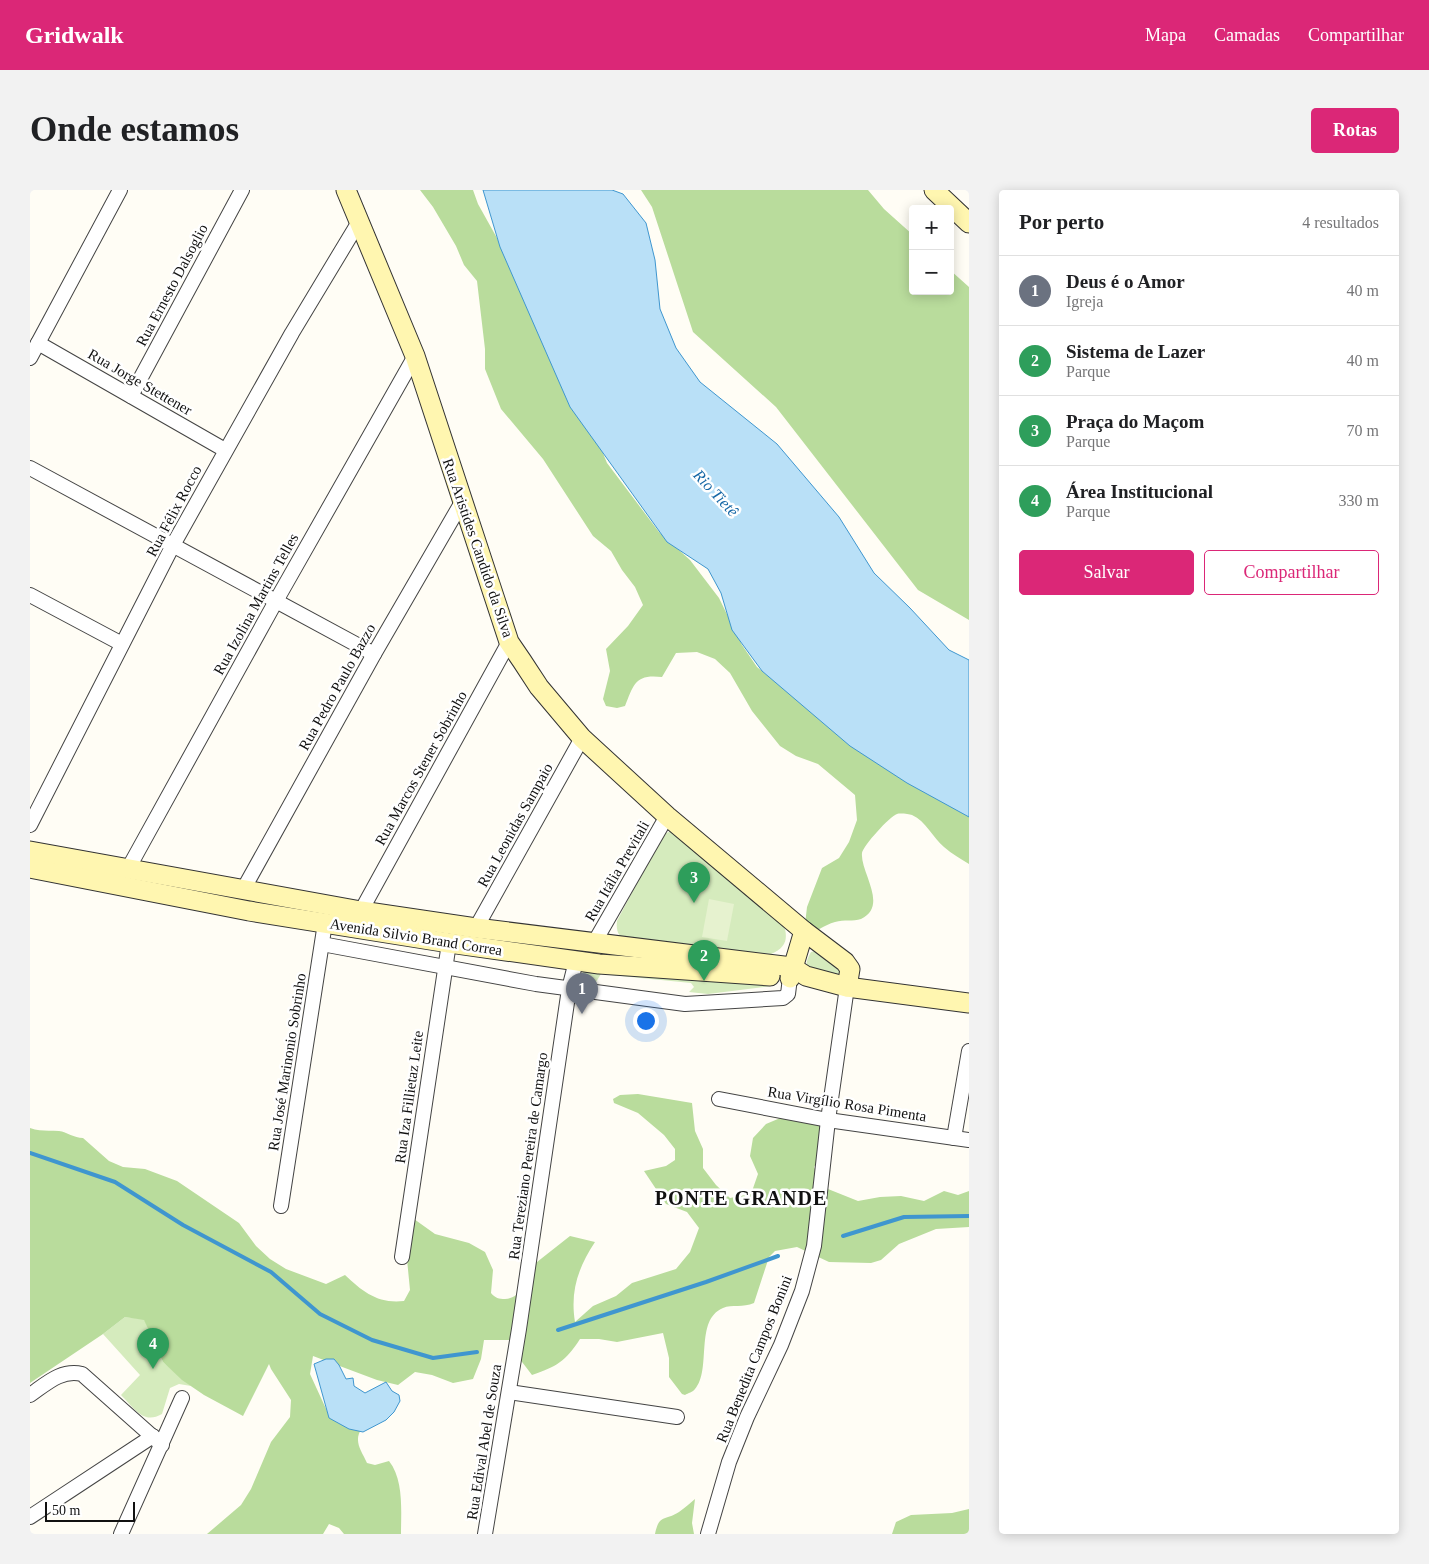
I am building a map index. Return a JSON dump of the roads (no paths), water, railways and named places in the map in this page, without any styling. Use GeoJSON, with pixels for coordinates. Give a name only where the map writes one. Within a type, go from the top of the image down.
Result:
{"type":"FeatureCollection","features":[{"type":"Feature","properties":{"kind":"main road","name":"Rua Aristides Candido da Silva"},"geometry":{"type":"LineString","coordinates":[[346,190],[360,220],[414,356],[509,642],[539,687],[582,738],[667,816],[804,931],[845,962],[850,969],[847,987]]}},
{"type":"Feature","properties":{"kind":"main road"},"geometry":{"type":"LineString","coordinates":[[934,190],[969,223]]}},
{"type":"Feature","properties":{"kind":"main road","name":"Avenida Silvio Brand Correa"},"geometry":{"type":"LineString","coordinates":[[30,851],[361,911],[594,943],[796,974]]}},
{"type":"Feature","properties":{"kind":"main road","name":"Avenida Silvio Brand Correa"},"geometry":{"type":"LineString","coordinates":[[30,868],[240,909],[449,943],[599,964],[796,974]]}},
{"type":"Feature","properties":{"kind":"main road"},"geometry":{"type":"LineString","coordinates":[[804,931],[796,974],[847,987],[969,1003]]}},
{"type":"Feature","properties":{"kind":"street"},"geometry":{"type":"LineString","coordinates":[[30,358],[120,190]]}},
{"type":"Feature","properties":{"kind":"street","name":"Rua Ernesto Dalsoglio"},"geometry":{"type":"LineString","coordinates":[[131,396],[242,190]]}},
{"type":"Feature","properties":{"kind":"street","name":"Rua Félix Rocco"},"geometry":{"type":"LineString","coordinates":[[30,825],[173,545],[292,333],[360,220]]}},
{"type":"Feature","properties":{"kind":"street","name":"Rua Jorge Stettener"},"geometry":{"type":"LineString","coordinates":[[38,343],[225,450]]}},
{"type":"Feature","properties":{"kind":"street","name":"Rua Izolina Martins Telles"},"geometry":{"type":"LineString","coordinates":[[128,869],[414,356]]}},
{"type":"Feature","properties":{"kind":"street"},"geometry":{"type":"LineString","coordinates":[[30,468],[374,654]]}},
{"type":"Feature","properties":{"kind":"street","name":"Rua Pedro Paulo Bazzo"},"geometry":{"type":"LineString","coordinates":[[243,890],[374,654],[462,502]]}},
{"type":"Feature","properties":{"kind":"street"},"geometry":{"type":"LineString","coordinates":[[30,595],[122,644]]}},
{"type":"Feature","properties":{"kind":"street","name":"Rua Marcos Stener Sobrinho"},"geometry":{"type":"LineString","coordinates":[[361,911],[509,642]]}},
{"type":"Feature","properties":{"kind":"street","name":"Rua Leonidas Sampaio"},"geometry":{"type":"LineString","coordinates":[[476,928],[582,738]]}},
{"type":"Feature","properties":{"kind":"street","name":"Rua Itália Previtali"},"geometry":{"type":"LineString","coordinates":[[594,943],[667,816]]}},
{"type":"Feature","properties":{"kind":"street","name":"Rua José Marinonio Sobrinho"},"geometry":{"type":"LineString","coordinates":[[281,1206],[325,923]]}},
{"type":"Feature","properties":{"kind":"street","name":"Rua Iza Fillietaz Leite"},"geometry":{"type":"LineString","coordinates":[[402,1257],[449,943]]}},
{"type":"Feature","properties":{"kind":"street"},"geometry":{"type":"LineString","coordinates":[[322,944],[536,984],[685,1004],[783,998],[789,991],[796,974]]}},
{"type":"Feature","properties":{"kind":"street","name":"Rua Tereziano Pereira de Camargo"},"geometry":{"type":"LineString","coordinates":[[515,1356],[569,989],[576,960]]}},
{"type":"Feature","properties":{"kind":"street","name":"Rua Benedita Campos Bonini"},"geometry":{"type":"LineString","coordinates":[[708,1534],[712,1516],[736,1444],[781,1345],[802,1291],[814,1246],[828,1120],[847,987]]}},
{"type":"Feature","properties":{"kind":"street"},"geometry":{"type":"LineString","coordinates":[[954,1138],[969,1052]]}},
{"type":"Feature","properties":{"kind":"street","name":"Rua Virgílio Rosa Pimenta"},"geometry":{"type":"LineString","coordinates":[[719,1098],[828,1120],[969,1140]]}},
{"type":"Feature","properties":{"kind":"street","name":"Rua Edival Abel de Souza"},"geometry":{"type":"LineString","coordinates":[[485,1534],[515,1356]]}},
{"type":"Feature","properties":{"kind":"street"},"geometry":{"type":"LineString","coordinates":[[30,1395],[57,1376],[68,1372],[82,1374],[157,1440]]}},
{"type":"Feature","properties":{"kind":"street"},"geometry":{"type":"LineString","coordinates":[[509,1392],[677,1417]]}},
{"type":"Feature","properties":{"kind":"street"},"geometry":{"type":"LineString","coordinates":[[121,1534],[157,1440],[182,1398]]}},
{"type":"Feature","properties":{"kind":"street"},"geometry":{"type":"LineString","coordinates":[[30,1516],[157,1440]]}},
{"type":"Feature","properties":{"kind":"water","name":"Rio Tietê"},"geometry":{"type":"Polygon","coordinates":[[[483,190],[612,190],[623,194],[646,223],[655,260],[660,309],[676,348],[700,382],[777,444],[839,517],[874,573],[949,650],[969,660],[969,817],[907,783],[850,746],[762,671],[732,630],[721,593],[708,569],[667,542],[570,407],[500,247],[483,190]]]}},
{"type":"Feature","properties":{"kind":"water"},"geometry":{"type":"Polygon","coordinates":[[[326,1359],[334,1359],[346,1379],[353,1378],[354,1386],[365,1393],[386,1382],[392,1391],[399,1395],[400,1401],[394,1412],[386,1420],[363,1432],[349,1429],[329,1418],[314,1364],[326,1359]]]}},
{"type":"Feature","properties":{"kind":"waterway"},"geometry":{"type":"LineString","coordinates":[[30,1153],[115,1182],[183,1225],[271,1272],[320,1314],[372,1340],[433,1358],[477,1352]]}},
{"type":"Feature","properties":{"kind":"waterway"},"geometry":{"type":"LineString","coordinates":[[843,1236],[904,1217],[969,1216]]}},
{"type":"Feature","properties":{"kind":"waterway"},"geometry":{"type":"LineString","coordinates":[[558,1330],[706,1282],[778,1256]]}},
{"type":"Feature","properties":{"kind":"place","name":"Praça do Maçom"},"geometry":{"type":"Point","coordinates":[694,903]}},
{"type":"Feature","properties":{"kind":"place","name":"Sistema de Lazer"},"geometry":{"type":"Point","coordinates":[704,981]}},
{"type":"Feature","properties":{"kind":"place","name":"Deus é o Amor"},"geometry":{"type":"Point","coordinates":[582,1014]}},
{"type":"Feature","properties":{"kind":"place","name":"Área Institucional"},"geometry":{"type":"Point","coordinates":[153,1369]}},
{"type":"Feature","properties":{"kind":"district","name":"PONTE GRANDE"},"geometry":{"type":"Point","coordinates":[741,1198]}}]}
